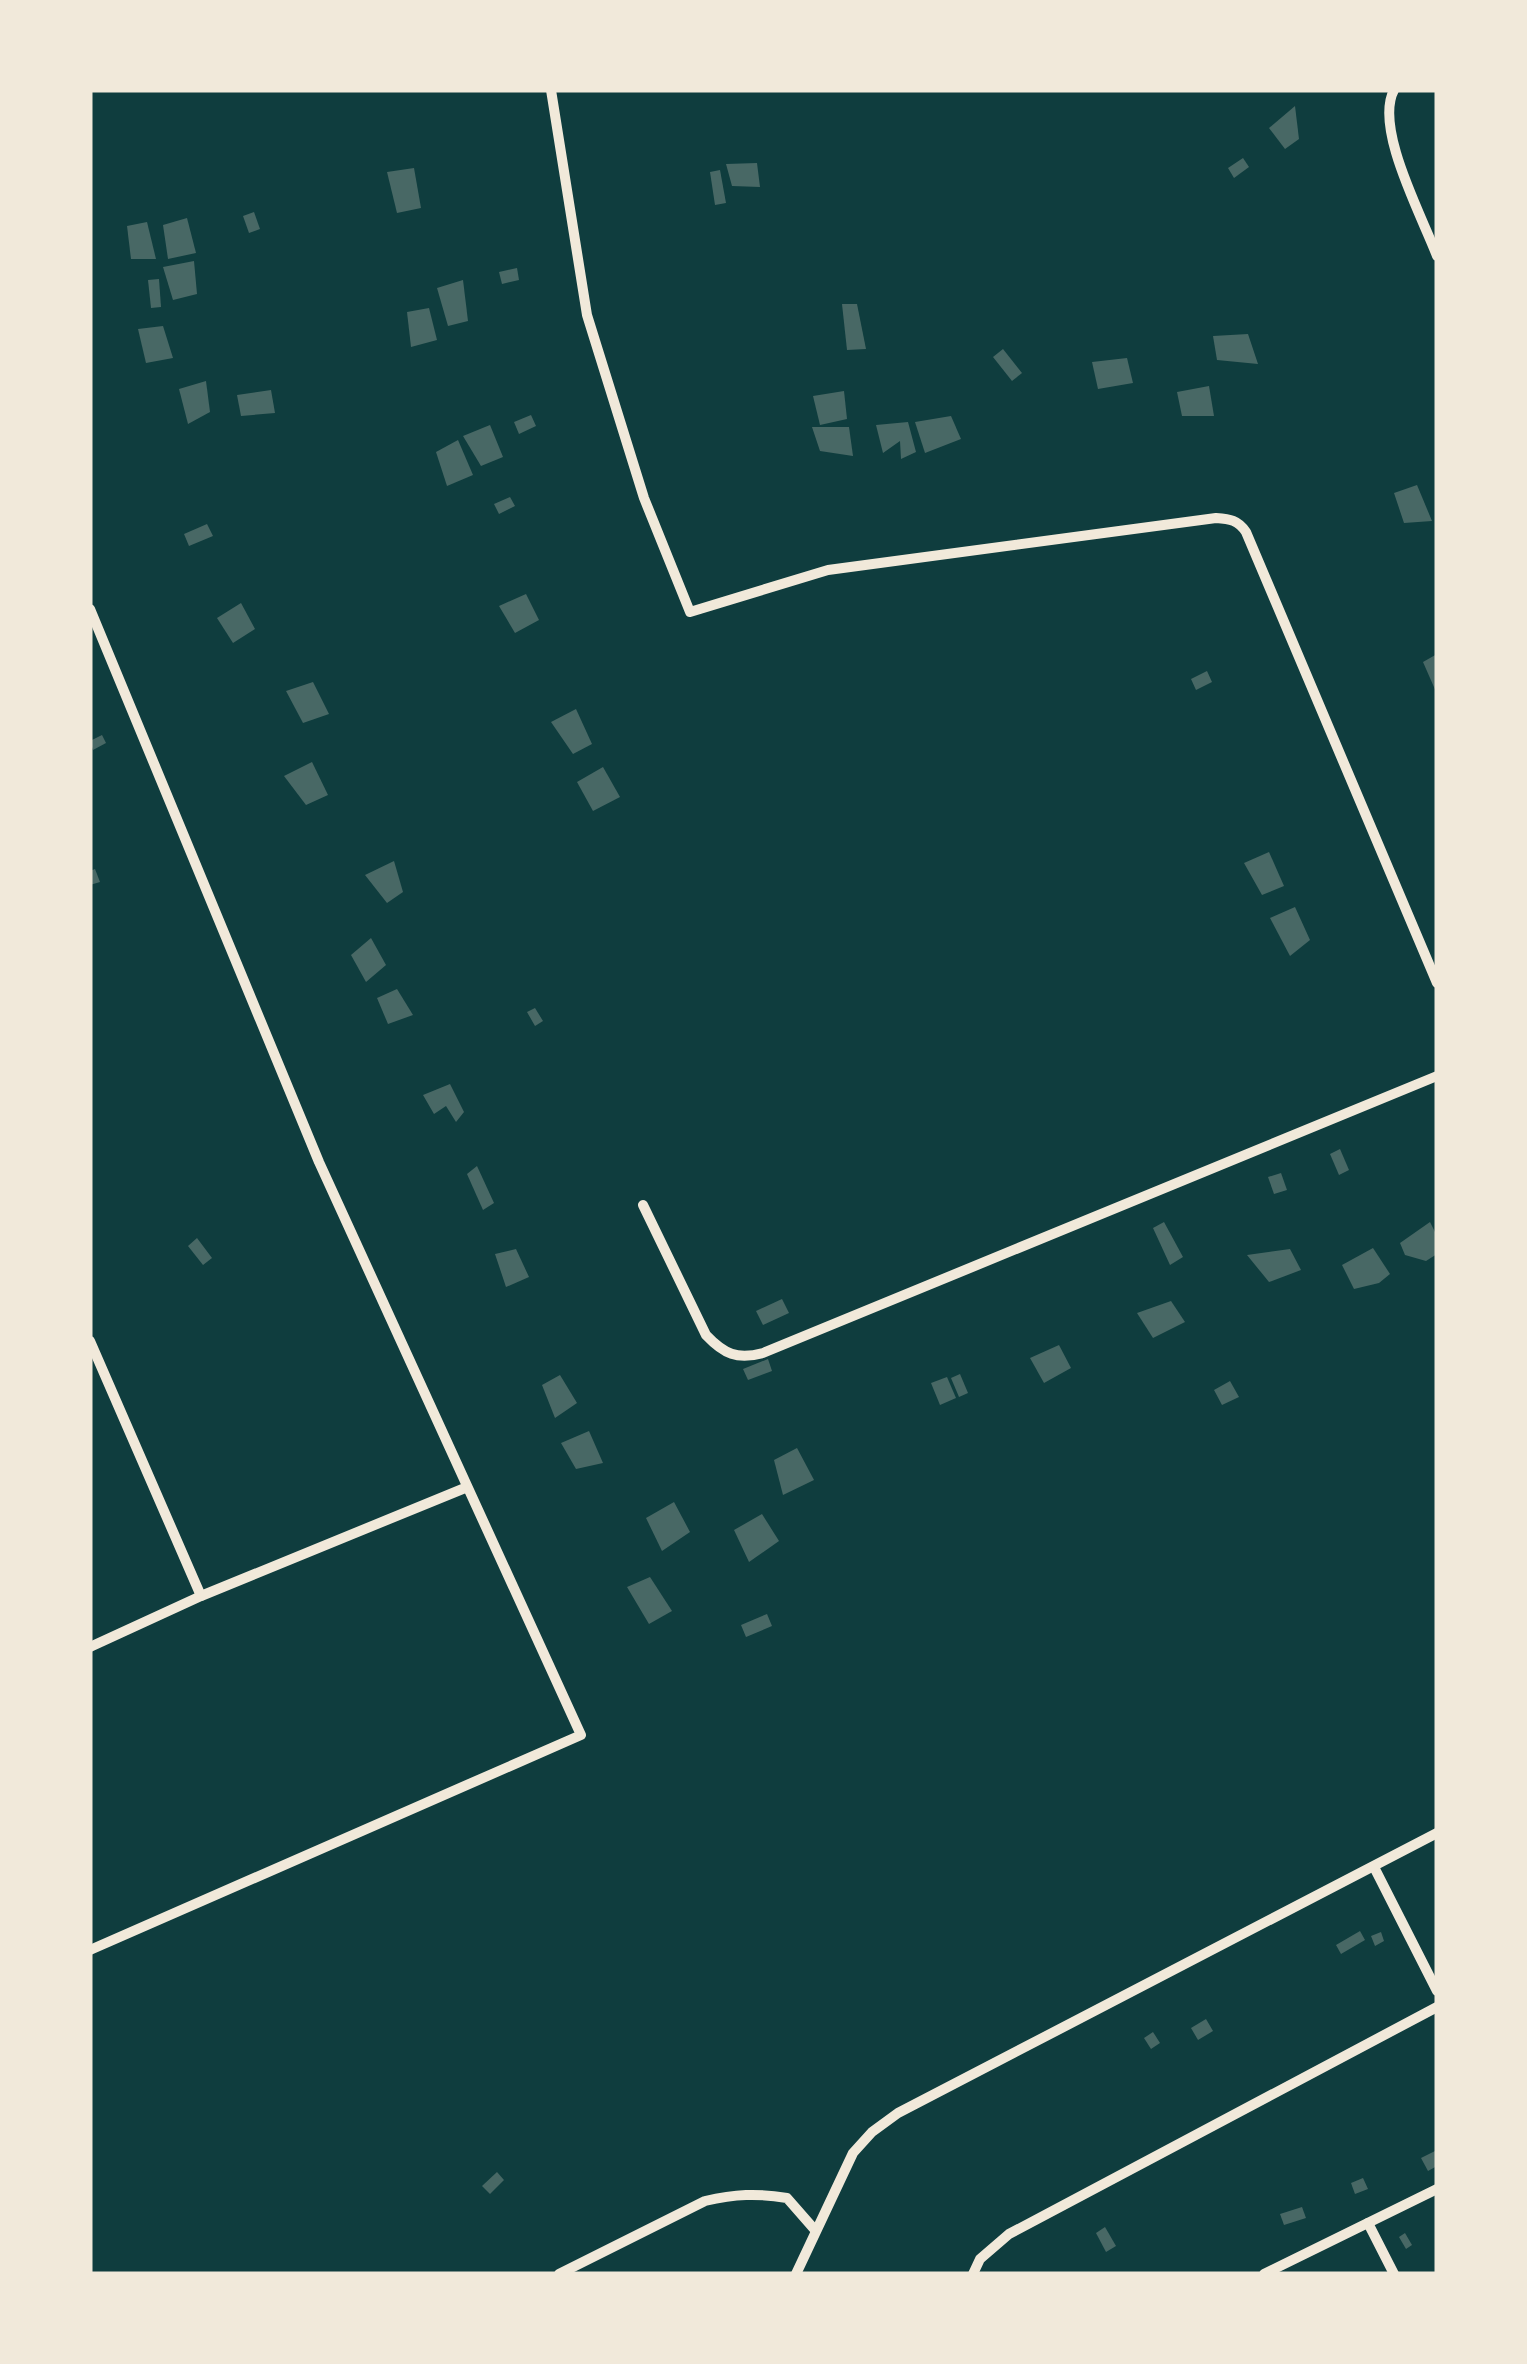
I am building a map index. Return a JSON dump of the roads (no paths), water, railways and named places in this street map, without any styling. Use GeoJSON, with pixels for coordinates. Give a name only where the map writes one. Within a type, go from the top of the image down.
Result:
{"type":"FeatureCollection","features":[{"type":"Feature","properties":{"kind":"street"},"geometry":{"type":"LineString","coordinates":[[550,90],[586,315],[644,498],[690,612],[828,570],[1232,519],[1246,532],[1437,983]]}},
{"type":"Feature","properties":{"kind":"street"},"geometry":{"type":"LineString","coordinates":[[1394,90],[1387,114],[1390,136],[1437,256]]}},
{"type":"Feature","properties":{"kind":"street"},"geometry":{"type":"LineString","coordinates":[[90,609],[320,1162],[465,1488],[581,1735],[90,1950]]}},
{"type":"Feature","properties":{"kind":"street"},"geometry":{"type":"LineString","coordinates":[[643,1205],[706,1335],[722,1352],[744,1358],[1437,1076]]}},
{"type":"Feature","properties":{"kind":"street"},"geometry":{"type":"LineString","coordinates":[[90,1341],[201,1596]]}},
{"type":"Feature","properties":{"kind":"street"},"geometry":{"type":"LineString","coordinates":[[90,1646],[465,1488]]}},
{"type":"Feature","properties":{"kind":"street"},"geometry":{"type":"LineString","coordinates":[[796,2274],[853,2153],[872,2132],[898,2114],[1437,1833]]}},
{"type":"Feature","properties":{"kind":"street"},"geometry":{"type":"LineString","coordinates":[[1374,1867],[1437,1990]]}},
{"type":"Feature","properties":{"kind":"street"},"geometry":{"type":"LineString","coordinates":[[973,2274],[980,2259],[1009,2234],[1437,2007]]}},
{"type":"Feature","properties":{"kind":"street"},"geometry":{"type":"LineString","coordinates":[[1264,2274],[1437,2189]]}},
{"type":"Feature","properties":{"kind":"street"},"geometry":{"type":"LineString","coordinates":[[559,2274],[705,2202],[729,2195],[751,2192],[786,2198],[814,2230]]}},
{"type":"Feature","properties":{"kind":"street"},"geometry":{"type":"LineString","coordinates":[[1368,2223],[1394,2274]]}}]}
